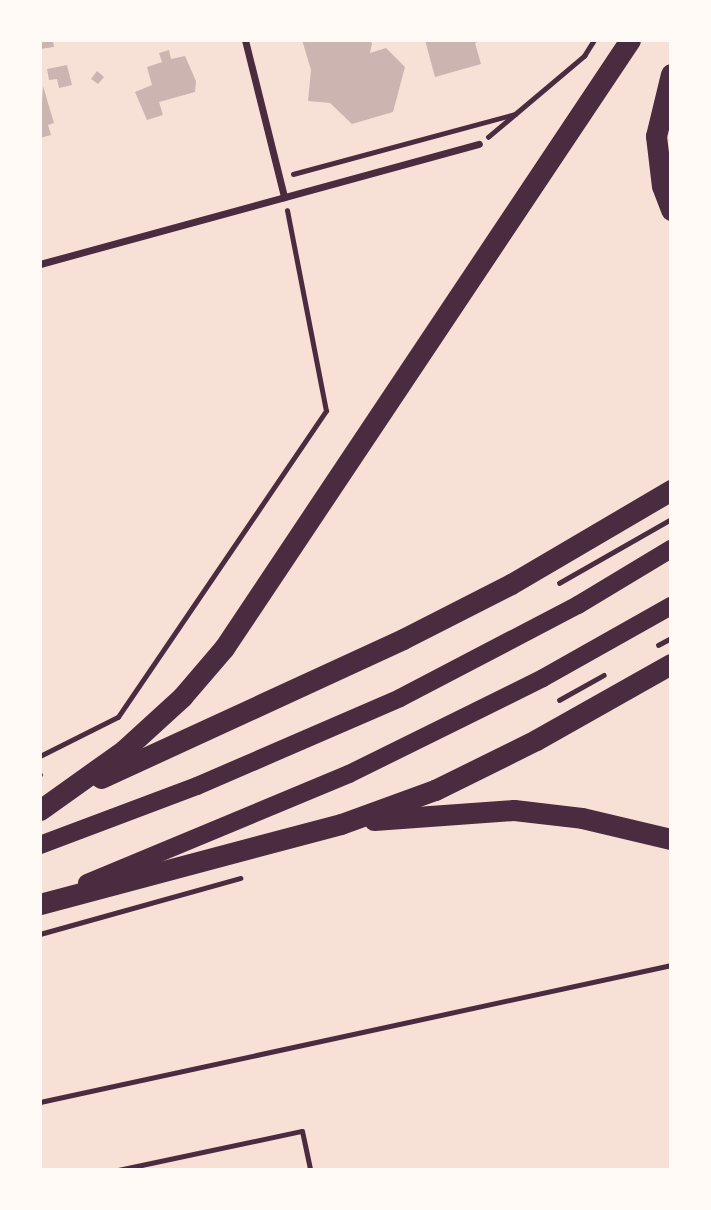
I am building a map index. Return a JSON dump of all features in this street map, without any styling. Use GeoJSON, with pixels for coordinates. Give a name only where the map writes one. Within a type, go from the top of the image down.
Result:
{"type":"FeatureCollection","features":[{"type":"Feature","properties":{"kind":"highway"},"geometry":{"type":"LineString","coordinates":[[40,810],[124,750],[182,696],[224,648],[630,40]]}},
{"type":"Feature","properties":{"kind":"highway"},"geometry":{"type":"LineString","coordinates":[[671,74],[656,136],[662,186],[671,210]]}},
{"type":"Feature","properties":{"kind":"highway"},"geometry":{"type":"LineString","coordinates":[[64,795],[403,639],[511,584],[671,489]]}},
{"type":"Feature","properties":{"kind":"highway"},"geometry":{"type":"LineString","coordinates":[[40,903],[341,824],[435,790],[537,740],[671,664]]}},
{"type":"Feature","properties":{"kind":"highway"},"geometry":{"type":"LineString","coordinates":[[341,824],[514,810],[583,818],[671,839]]}},
{"type":"Feature","properties":{"kind":"main road"},"geometry":{"type":"LineString","coordinates":[[40,845],[197,786],[400,698],[579,605],[671,549]]}},
{"type":"Feature","properties":{"kind":"main road"},"geometry":{"type":"LineString","coordinates":[[40,903],[349,774],[532,684],[671,606]]}},
{"type":"Feature","properties":{"kind":"street"},"geometry":{"type":"LineString","coordinates":[[245,40],[284,197]]}},
{"type":"Feature","properties":{"kind":"street"},"geometry":{"type":"LineString","coordinates":[[40,264],[479,144]]}},
{"type":"Feature","properties":{"kind":"lane"},"geometry":{"type":"LineString","coordinates":[[40,1102],[671,965]]}},
{"type":"Feature","properties":{"kind":"lane"},"geometry":{"type":"LineString","coordinates":[[118,1170],[302,1131],[310,1170]]}},
{"type":"Feature","properties":{"kind":"path"},"geometry":{"type":"LineString","coordinates":[[479,144],[584,56],[594,40]]}},
{"type":"Feature","properties":{"kind":"path"},"geometry":{"type":"LineString","coordinates":[[279,177],[515,114]]}},
{"type":"Feature","properties":{"kind":"path"},"geometry":{"type":"LineString","coordinates":[[40,756],[118,716],[326,411],[284,197]]}},
{"type":"Feature","properties":{"kind":"path"},"geometry":{"type":"LineString","coordinates":[[40,934],[240,878]]}},
{"type":"Feature","properties":{"kind":"building"},"geometry":{"type":"Polygon","coordinates":[[[40,40],[53,40],[54,47],[40,49],[40,40]]]}},
{"type":"Feature","properties":{"kind":"building"},"geometry":{"type":"Polygon","coordinates":[[[302,40],[368,40],[372,43],[370,53],[386,48],[405,67],[393,112],[352,124],[330,103],[308,101],[311,70],[302,40]]]}},
{"type":"Feature","properties":{"kind":"building"},"geometry":{"type":"Polygon","coordinates":[[[425,40],[482,40],[475,43],[481,64],[435,77],[425,40]]]}},
{"type":"Feature","properties":{"kind":"building"},"geometry":{"type":"Polygon","coordinates":[[[169,50],[171,59],[185,56],[196,81],[195,92],[159,102],[163,115],[147,120],[135,92],[152,85],[147,67],[162,62],[159,53],[169,50]]]}},
{"type":"Feature","properties":{"kind":"building"},"geometry":{"type":"Polygon","coordinates":[[[67,65],[72,85],[59,88],[57,79],[49,80],[47,69],[67,65]]]}},
{"type":"Feature","properties":{"kind":"building"},"geometry":{"type":"Polygon","coordinates":[[[97,71],[104,77],[98,84],[91,79],[97,71]]]}},
{"type":"Feature","properties":{"kind":"building"},"geometry":{"type":"Polygon","coordinates":[[[43,86],[54,123],[48,125],[51,135],[40,138],[43,86]]]}}]}
